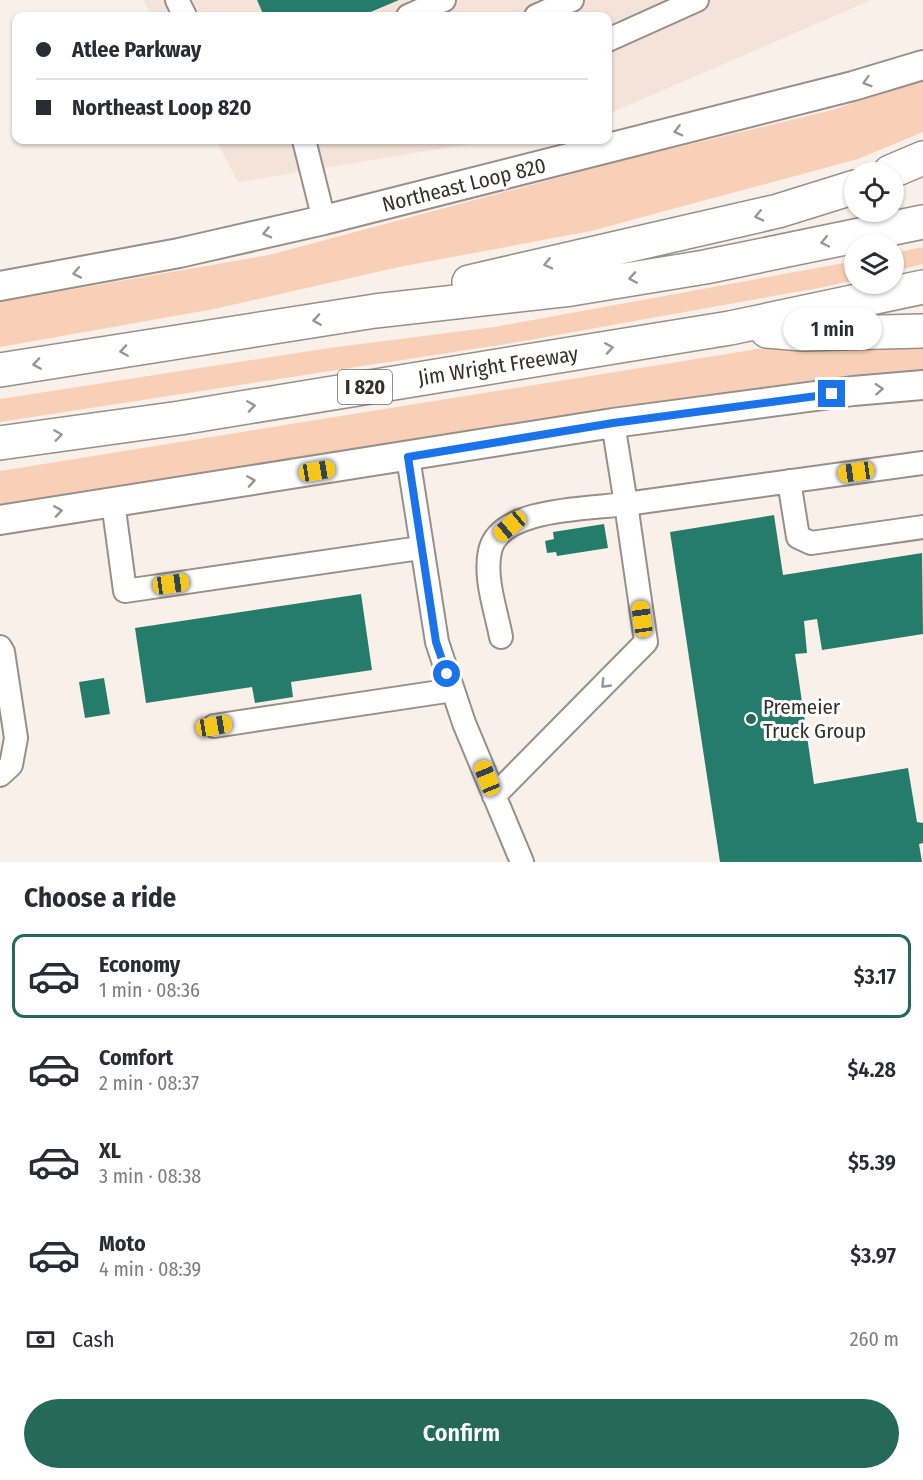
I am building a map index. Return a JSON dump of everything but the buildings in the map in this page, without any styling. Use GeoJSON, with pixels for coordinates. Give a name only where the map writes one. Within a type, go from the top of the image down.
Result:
{"type":"FeatureCollection","features":[{"type":"Feature","properties":{"kind":"highway"},"geometry":{"type":"LineString","coordinates":[[904,166],[923,158]]}},
{"type":"Feature","properties":{"kind":"highway"},"geometry":{"type":"LineString","coordinates":[[375,311],[445,287],[767,214],[844,190]]}},
{"type":"Feature","properties":{"kind":"highway"},"geometry":{"type":"LineString","coordinates":[[0,370],[375,311],[615,281],[705,267],[923,222]]}},
{"type":"Feature","properties":{"kind":"highway","name":"Jim Wright Freeway"},"geometry":{"type":"LineString","coordinates":[[0,443],[192,416],[730,328],[923,287]]}},
{"type":"Feature","properties":{"kind":"highway"},"geometry":{"type":"LineString","coordinates":[[730,328],[802,334],[923,332]]}},
{"type":"Feature","properties":{"kind":"main road","name":"Northeast Loop 820"},"geometry":{"type":"LineString","coordinates":[[0,286],[179,254],[324,220],[854,86],[923,65]]}},
{"type":"Feature","properties":{"kind":"main road"},"geometry":{"type":"LineString","coordinates":[[0,519],[408,457],[613,423],[853,391],[923,386]]}},
{"type":"Feature","properties":{"kind":"street"},"geometry":{"type":"LineString","coordinates":[[417,12],[444,0]]}},
{"type":"Feature","properties":{"kind":"street"},"geometry":{"type":"LineString","coordinates":[[545,12],[572,0]]}},
{"type":"Feature","properties":{"kind":"street"},"geometry":{"type":"LineString","coordinates":[[612,38],[697,0]]}},
{"type":"Feature","properties":{"kind":"street"},"geometry":{"type":"LineString","coordinates":[[305,144],[324,220]]}},
{"type":"Feature","properties":{"kind":"street"},"geometry":{"type":"LineString","coordinates":[[494,796],[645,642],[613,423]]}},
{"type":"Feature","properties":{"kind":"street"},"geometry":{"type":"LineString","coordinates":[[408,457],[436,642],[494,796],[522,862]]}},
{"type":"Feature","properties":{"kind":"street"},"geometry":{"type":"LineString","coordinates":[[501,637],[489,575],[490,552],[493,542],[500,534],[528,516],[923,463]]}},
{"type":"Feature","properties":{"kind":"street"},"geometry":{"type":"LineString","coordinates":[[789,481],[798,537],[812,543],[923,527]]}},
{"type":"Feature","properties":{"kind":"street"},"geometry":{"type":"LineString","coordinates":[[113,502],[125,591],[420,548]]}},
{"type":"Feature","properties":{"kind":"street"},"geometry":{"type":"LineString","coordinates":[[0,647],[3,652],[16,738],[11,765],[0,775]]}},
{"type":"Feature","properties":{"kind":"street"},"geometry":{"type":"LineString","coordinates":[[214,726],[453,690]]}},
{"type":"Feature","properties":{"kind":"shaded area"},"geometry":{"type":"Polygon","coordinates":[[[143,0],[871,0],[612,112],[612,12],[150,12],[143,0]]]}},
{"type":"Feature","properties":{"kind":"shaded area"},"geometry":{"type":"Polygon","coordinates":[[[923,79],[923,132],[858,159],[591,231],[399,267],[214,309],[0,347],[0,302],[269,255],[617,162],[832,110],[923,79]]]}},
{"type":"Feature","properties":{"kind":"shaded area"},"geometry":{"type":"Polygon","coordinates":[[[218,144],[470,144],[238,182],[218,144]]]}},
{"type":"Feature","properties":{"kind":"shaded area"},"geometry":{"type":"Polygon","coordinates":[[[923,247],[923,264],[904,269],[904,251],[923,247]]]}},
{"type":"Feature","properties":{"kind":"shaded area"},"geometry":{"type":"Polygon","coordinates":[[[844,263],[844,282],[824,287],[506,344],[0,422],[0,399],[329,348],[494,327],[844,263]]]}},
{"type":"Feature","properties":{"kind":"shaded area"},"geometry":{"type":"Polygon","coordinates":[[[923,345],[923,374],[0,507],[0,471],[770,347],[923,345]]]}},
{"type":"Feature","properties":{"kind":"place","name":"Premeier Truck Group"},"geometry":{"type":"Point","coordinates":[751,719]}},
{"type":"Feature","properties":{"kind":"route"},"geometry":{"type":"LineString","coordinates":[[447,674],[436,642],[408,457],[613,423],[832,394]]}}]}
